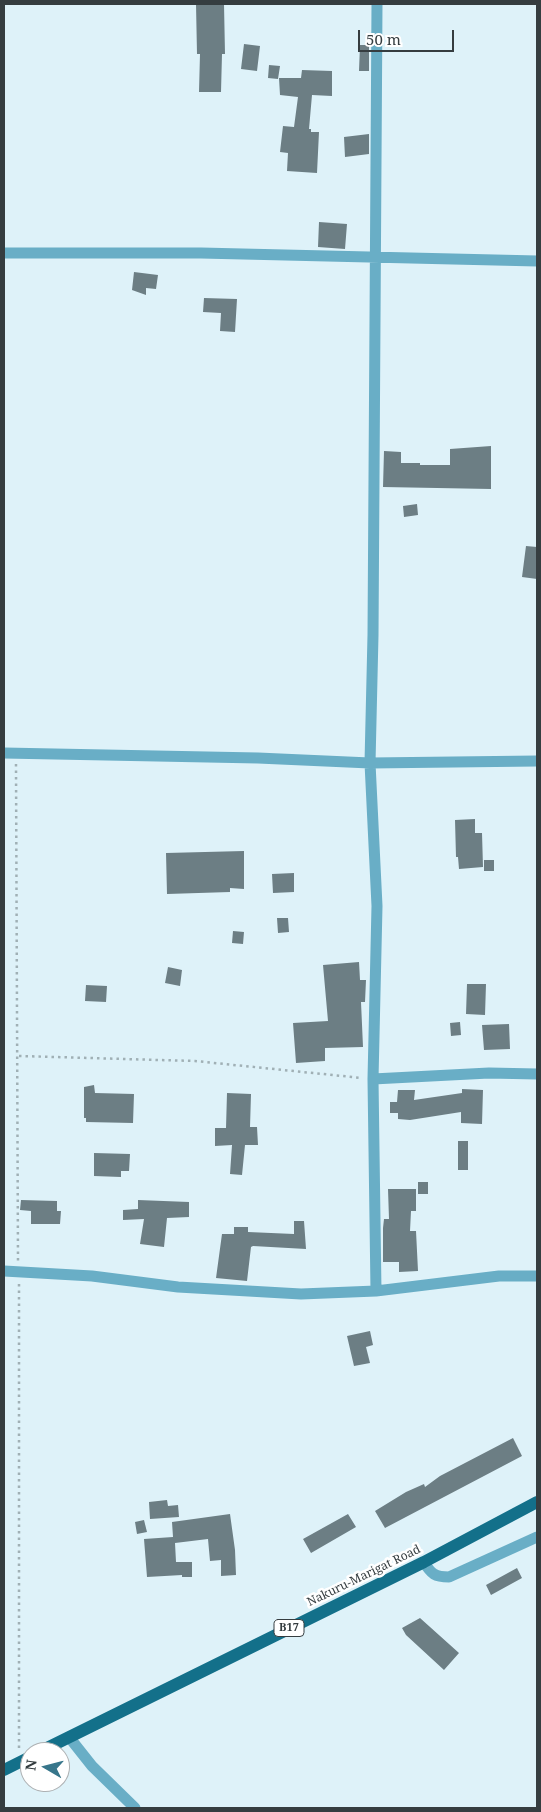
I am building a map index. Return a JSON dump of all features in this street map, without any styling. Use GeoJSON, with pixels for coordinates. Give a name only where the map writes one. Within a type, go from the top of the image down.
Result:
{"type":"FeatureCollection","features":[{"type":"Feature","properties":{"kind":"main road","name":"Nakuru-Marigat Road"},"geometry":{"type":"LineString","coordinates":[[59,1742],[424,1562],[537,1502]]}},
{"type":"Feature","properties":{"kind":"main road"},"geometry":{"type":"LineString","coordinates":[[4,1770],[20,1762]]}},
{"type":"Feature","properties":{"kind":"street"},"geometry":{"type":"LineString","coordinates":[[376,1291],[373,1079],[377,906],[370,763],[377,4]]}},
{"type":"Feature","properties":{"kind":"street"},"geometry":{"type":"LineString","coordinates":[[4,253],[201,253],[376,259],[537,260]]}},
{"type":"Feature","properties":{"kind":"street"},"geometry":{"type":"LineString","coordinates":[[4,753],[258,758],[370,763],[537,761]]}},
{"type":"Feature","properties":{"kind":"street"},"geometry":{"type":"LineString","coordinates":[[373,1079],[489,1073],[537,1074]]}},
{"type":"Feature","properties":{"kind":"street"},"geometry":{"type":"LineString","coordinates":[[4,1271],[92,1276],[178,1287],[301,1294],[376,1291],[499,1276],[537,1276]]}},
{"type":"Feature","properties":{"kind":"street"},"geometry":{"type":"LineString","coordinates":[[424,1562],[430,1573],[437,1577],[449,1577],[537,1537]]}},
{"type":"Feature","properties":{"kind":"street"},"geometry":{"type":"LineString","coordinates":[[69,1737],[92,1766],[135,1808]]}},
{"type":"Feature","properties":{"kind":"path"},"geometry":{"type":"LineString","coordinates":[[16,753],[19,1056],[18,1272],[24,1742]]}},
{"type":"Feature","properties":{"kind":"path"},"geometry":{"type":"LineString","coordinates":[[19,1056],[195,1061],[373,1079]]}},
{"type":"Feature","properties":{"kind":"building"},"geometry":{"type":"Polygon","coordinates":[[[196,4],[224,4],[225,54],[222,54],[221,92],[199,92],[200,54],[197,54],[196,4]]]}},
{"type":"Feature","properties":{"kind":"building"},"geometry":{"type":"Polygon","coordinates":[[[244,44],[260,46],[257,71],[241,69],[244,44]]]}},
{"type":"Feature","properties":{"kind":"building"},"geometry":{"type":"Polygon","coordinates":[[[360,45],[369,45],[369,71],[359,71],[360,45]]]}},
{"type":"Feature","properties":{"kind":"building"},"geometry":{"type":"Polygon","coordinates":[[[269,65],[280,66],[278,79],[268,78],[269,65]]]}},
{"type":"Feature","properties":{"kind":"building"},"geometry":{"type":"Polygon","coordinates":[[[302,70],[332,71],[332,96],[312,95],[309,129],[311,129],[311,132],[319,132],[317,173],[287,171],[288,153],[280,152],[283,126],[294,127],[298,97],[280,95],[279,78],[301,78],[302,70]]]}},
{"type":"Feature","properties":{"kind":"building"},"geometry":{"type":"Polygon","coordinates":[[[369,134],[369,154],[345,157],[344,137],[369,134]]]}},
{"type":"Feature","properties":{"kind":"building"},"geometry":{"type":"Polygon","coordinates":[[[319,222],[347,224],[345,249],[318,247],[319,222]]]}},
{"type":"Feature","properties":{"kind":"building"},"geometry":{"type":"Polygon","coordinates":[[[134,272],[158,275],[156,289],[146,288],[146,295],[132,290],[134,272]]]}},
{"type":"Feature","properties":{"kind":"building"},"geometry":{"type":"Polygon","coordinates":[[[204,298],[237,299],[235,332],[220,331],[221,313],[203,312],[204,298]]]}},
{"type":"Feature","properties":{"kind":"building"},"geometry":{"type":"Polygon","coordinates":[[[491,446],[491,489],[383,487],[384,451],[401,452],[401,463],[450,465],[450,449],[491,446]]]}},
{"type":"Feature","properties":{"kind":"building"},"geometry":{"type":"Polygon","coordinates":[[[417,504],[418,515],[404,517],[403,506],[417,504]]]}},
{"type":"Feature","properties":{"kind":"building"},"geometry":{"type":"Polygon","coordinates":[[[526,546],[537,547],[537,579],[522,577],[526,546]]]}},
{"type":"Feature","properties":{"kind":"building"},"geometry":{"type":"Polygon","coordinates":[[[475,819],[475,833],[482,833],[483,867],[459,869],[458,857],[456,857],[455,820],[475,819]]]}},
{"type":"Feature","properties":{"kind":"building"},"geometry":{"type":"Polygon","coordinates":[[[244,851],[244,889],[230,888],[230,892],[167,894],[166,853],[244,851]]]}},
{"type":"Feature","properties":{"kind":"building"},"geometry":{"type":"Polygon","coordinates":[[[484,860],[494,860],[494,871],[484,871],[484,860]]]}},
{"type":"Feature","properties":{"kind":"building"},"geometry":{"type":"Polygon","coordinates":[[[294,873],[294,892],[273,893],[272,874],[294,873]]]}},
{"type":"Feature","properties":{"kind":"building"},"geometry":{"type":"Polygon","coordinates":[[[277,918],[288,918],[289,932],[278,933],[277,918]]]}},
{"type":"Feature","properties":{"kind":"building"},"geometry":{"type":"Polygon","coordinates":[[[233,931],[244,932],[243,944],[232,943],[233,931]]]}},
{"type":"Feature","properties":{"kind":"building"},"geometry":{"type":"Polygon","coordinates":[[[359,962],[360,980],[366,980],[365,1002],[361,1002],[363,1047],[325,1048],[325,1061],[296,1063],[293,1023],[328,1021],[323,965],[359,962]]]}},
{"type":"Feature","properties":{"kind":"building"},"geometry":{"type":"Polygon","coordinates":[[[168,967],[182,970],[180,986],[165,983],[168,967]]]}},
{"type":"Feature","properties":{"kind":"building"},"geometry":{"type":"Polygon","coordinates":[[[467,984],[486,984],[485,1015],[466,1014],[467,984]]]}},
{"type":"Feature","properties":{"kind":"building"},"geometry":{"type":"Polygon","coordinates":[[[86,985],[107,986],[106,1002],[85,1001],[86,985]]]}},
{"type":"Feature","properties":{"kind":"building"},"geometry":{"type":"Polygon","coordinates":[[[460,1022],[461,1035],[451,1036],[450,1023],[460,1022]]]}},
{"type":"Feature","properties":{"kind":"building"},"geometry":{"type":"Polygon","coordinates":[[[509,1024],[510,1049],[484,1050],[482,1025],[509,1024]]]}},
{"type":"Feature","properties":{"kind":"building"},"geometry":{"type":"Polygon","coordinates":[[[94,1085],[95,1093],[134,1094],[133,1123],[86,1122],[86,1118],[84,1118],[84,1087],[94,1085]]]}},
{"type":"Feature","properties":{"kind":"building"},"geometry":{"type":"Polygon","coordinates":[[[462,1089],[483,1090],[482,1124],[461,1123],[461,1112],[410,1120],[398,1119],[398,1113],[390,1113],[390,1102],[397,1102],[398,1090],[415,1090],[414,1100],[462,1093],[462,1089]]]}},
{"type":"Feature","properties":{"kind":"building"},"geometry":{"type":"Polygon","coordinates":[[[227,1093],[251,1094],[250,1127],[257,1127],[258,1145],[245,1145],[242,1175],[230,1174],[232,1145],[215,1146],[215,1128],[226,1128],[227,1093]]]}},
{"type":"Feature","properties":{"kind":"building"},"geometry":{"type":"Polygon","coordinates":[[[458,1141],[468,1141],[468,1170],[458,1170],[458,1141]]]}},
{"type":"Feature","properties":{"kind":"building"},"geometry":{"type":"Polygon","coordinates":[[[94,1153],[130,1154],[129,1171],[121,1171],[121,1177],[94,1176],[94,1153]]]}},
{"type":"Feature","properties":{"kind":"building"},"geometry":{"type":"Polygon","coordinates":[[[418,1182],[428,1182],[428,1194],[418,1194],[418,1182]]]}},
{"type":"Feature","properties":{"kind":"building"},"geometry":{"type":"Polygon","coordinates":[[[388,1189],[416,1189],[416,1211],[411,1211],[410,1231],[416,1231],[418,1271],[399,1272],[399,1262],[383,1262],[384,1219],[389,1219],[388,1189]]]}},
{"type":"Feature","properties":{"kind":"building"},"geometry":{"type":"Polygon","coordinates":[[[21,1200],[57,1201],[57,1211],[61,1211],[60,1224],[31,1224],[31,1211],[20,1210],[21,1200]]]}},
{"type":"Feature","properties":{"kind":"building"},"geometry":{"type":"Polygon","coordinates":[[[138,1200],[189,1202],[189,1217],[167,1218],[164,1247],[140,1244],[144,1219],[123,1220],[123,1210],[138,1209],[138,1200]]]}},
{"type":"Feature","properties":{"kind":"building"},"geometry":{"type":"Polygon","coordinates":[[[294,1221],[304,1221],[306,1249],[253,1246],[251,1247],[247,1281],[216,1278],[222,1234],[234,1234],[234,1227],[248,1227],[248,1232],[294,1234],[294,1221]]]}},
{"type":"Feature","properties":{"kind":"building"},"geometry":{"type":"Polygon","coordinates":[[[370,1331],[373,1345],[366,1347],[370,1363],[354,1366],[347,1336],[370,1331]]]}},
{"type":"Feature","properties":{"kind":"building"},"geometry":{"type":"Polygon","coordinates":[[[513,1438],[522,1456],[385,1528],[375,1511],[406,1492],[424,1484],[425,1487],[440,1476],[513,1438]]]}},
{"type":"Feature","properties":{"kind":"building"},"geometry":{"type":"Polygon","coordinates":[[[167,1500],[168,1506],[178,1505],[179,1517],[150,1519],[149,1502],[167,1500]]]}},
{"type":"Feature","properties":{"kind":"building"},"geometry":{"type":"Polygon","coordinates":[[[230,1514],[236,1575],[221,1576],[221,1560],[210,1561],[208,1539],[175,1543],[176,1562],[192,1562],[192,1577],[182,1577],[182,1575],[147,1577],[144,1539],[173,1537],[172,1522],[230,1514]]]}},
{"type":"Feature","properties":{"kind":"building"},"geometry":{"type":"Polygon","coordinates":[[[348,1514],[356,1527],[311,1553],[303,1539],[348,1514]]]}},
{"type":"Feature","properties":{"kind":"building"},"geometry":{"type":"Polygon","coordinates":[[[144,1520],[147,1532],[137,1534],[135,1522],[144,1520]]]}},
{"type":"Feature","properties":{"kind":"building"},"geometry":{"type":"Polygon","coordinates":[[[517,1568],[522,1578],[491,1595],[486,1585],[517,1568]]]}},
{"type":"Feature","properties":{"kind":"building"},"geometry":{"type":"Polygon","coordinates":[[[420,1618],[459,1653],[444,1670],[406,1635],[402,1628],[420,1618]]]}}]}
